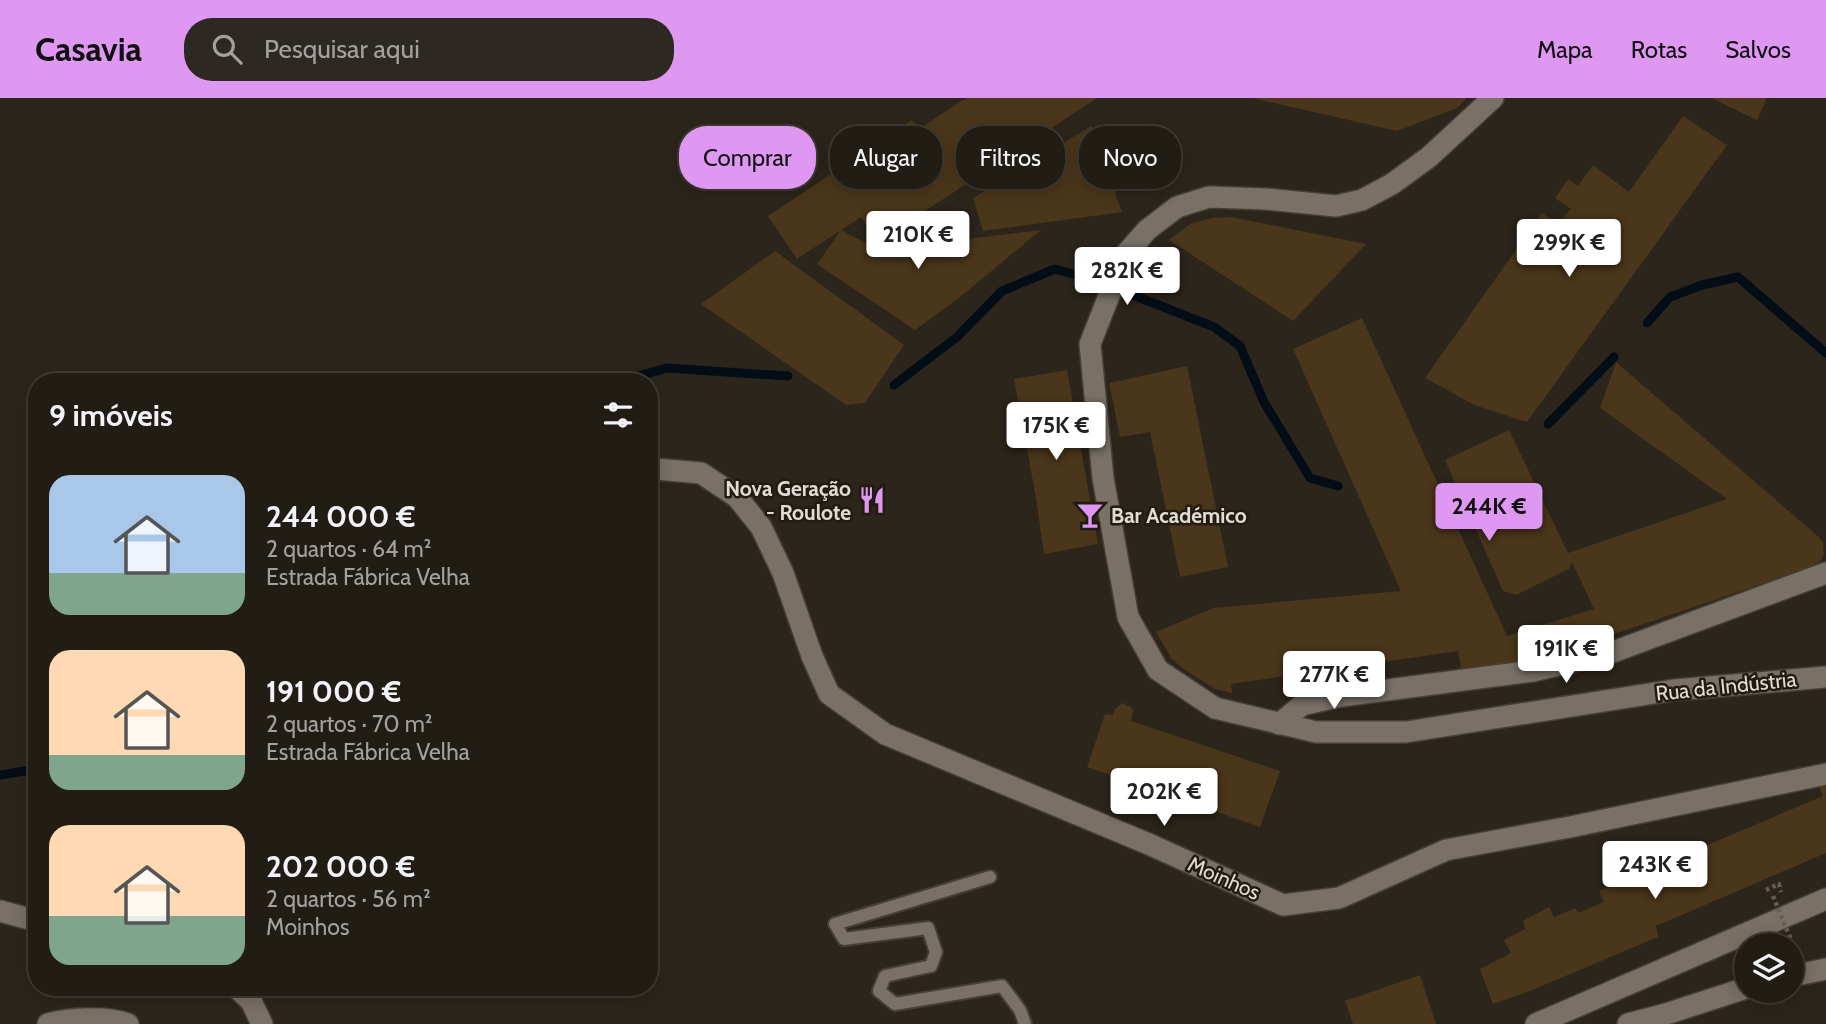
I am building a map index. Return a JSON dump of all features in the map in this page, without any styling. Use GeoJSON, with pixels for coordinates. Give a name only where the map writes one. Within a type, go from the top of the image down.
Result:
{"type":"FeatureCollection","features":[{"type":"Feature","properties":{"kind":"street","name":"Rua da Indústria"},"geometry":{"type":"LineString","coordinates":[[1493,98],[1429,157],[1392,184],[1362,200],[1336,206],[1209,197],[1177,207],[1147,230],[1125,255],[1090,344],[1103,478],[1128,617],[1158,670],[1215,708],[1316,732],[1406,732],[1674,690],[1826,677]]}},
{"type":"Feature","properties":{"kind":"street","name":"Moinhos"},"geometry":{"type":"LineString","coordinates":[[658,469],[701,473],[737,497],[761,527],[778,562],[812,656],[829,694],[885,734],[1151,845],[1283,905],[1339,898],[1446,850],[1826,774]]}},
{"type":"Feature","properties":{"kind":"street"},"geometry":{"type":"LineString","coordinates":[[1279,724],[1302,705],[1341,696],[1533,671],[1613,652],[1826,573]]}},
{"type":"Feature","properties":{"kind":"street"},"geometry":{"type":"LineString","coordinates":[[1536,1024],[1826,899]]}},
{"type":"Feature","properties":{"kind":"street"},"geometry":{"type":"LineString","coordinates":[[0,911],[28,919]]}},
{"type":"Feature","properties":{"kind":"street"},"geometry":{"type":"LineString","coordinates":[[1804,967],[1826,969]]}},
{"type":"Feature","properties":{"kind":"street"},"geometry":{"type":"LineString","coordinates":[[1628,1024],[1734,992]]}},
{"type":"Feature","properties":{"kind":"street"},"geometry":{"type":"LineString","coordinates":[[246,996],[251,1001],[261,1024]]}},
{"type":"Feature","properties":{"kind":"street"},"geometry":{"type":"LineString","coordinates":[[48,1024],[63,1020],[117,1020],[128,1024]]}},
{"type":"Feature","properties":{"kind":"lane"},"geometry":{"type":"LineString","coordinates":[[990,877],[835,924],[844,939],[928,928],[936,952],[932,966],[885,975],[879,991],[895,1004],[1002,986],[1020,1010],[1025,1024]]}},
{"type":"Feature","properties":{"kind":"path"},"geometry":{"type":"LineString","coordinates":[[1766,890],[1779,884],[1782,893],[1773,896],[1785,933]]}},
{"type":"Feature","properties":{"kind":"building"},"geometry":{"type":"Polygon","coordinates":[[[966,98],[1097,98],[1054,126],[956,126],[956,189],[959,189],[878,242],[861,217],[797,259],[768,216],[808,189],[816,189],[816,184],[830,175],[830,189],[942,189],[942,126],[924,126],[966,98]]]}},
{"type":"Feature","properties":{"kind":"building"},"geometry":{"type":"Polygon","coordinates":[[[1252,98],[1467,98],[1457,108],[1397,131],[1252,98]]]}},
{"type":"Feature","properties":{"kind":"building"},"geometry":{"type":"Polygon","coordinates":[[[1711,98],[1767,98],[1757,120],[1711,98]]]}},
{"type":"Feature","properties":{"kind":"building"},"geometry":{"type":"Polygon","coordinates":[[[1683,116],[1727,145],[1527,422],[1474,405],[1425,378],[1542,213],[1558,224],[1571,209],[1555,198],[1568,179],[1578,186],[1593,165],[1629,192],[1683,116]]]}},
{"type":"Feature","properties":{"kind":"building"},"geometry":{"type":"Polygon","coordinates":[[[912,120],[917,126],[903,126],[912,120]]]}},
{"type":"Feature","properties":{"kind":"building"},"geometry":{"type":"Polygon","coordinates":[[[1079,133],[1079,189],[1114,189],[1122,212],[983,231],[973,198],[988,189],[1065,189],[1065,142],[1079,133]]]}},
{"type":"Feature","properties":{"kind":"building"},"geometry":{"type":"Polygon","coordinates":[[[1231,217],[1366,244],[1293,321],[1169,240],[1190,224],[1212,218],[1231,217]]]}},
{"type":"Feature","properties":{"kind":"building"},"geometry":{"type":"Polygon","coordinates":[[[841,230],[880,250],[1041,230],[959,298],[915,330],[817,264],[841,230]]]}},
{"type":"Feature","properties":{"kind":"building"},"geometry":{"type":"Polygon","coordinates":[[[775,251],[904,345],[865,403],[846,405],[701,304],[775,251]]]}},
{"type":"Feature","properties":{"kind":"building"},"geometry":{"type":"Polygon","coordinates":[[[1362,318],[1507,636],[1594,609],[1572,562],[1569,569],[1516,595],[1503,591],[1445,460],[1509,430],[1568,553],[1727,499],[1600,408],[1616,362],[1820,538],[1824,554],[1821,560],[1809,568],[1538,660],[1461,668],[1458,651],[1231,684],[1232,693],[1215,689],[1172,659],[1156,632],[1213,608],[1401,591],[1293,349],[1362,318]]]}},
{"type":"Feature","properties":{"kind":"building"},"geometry":{"type":"Polygon","coordinates":[[[1187,366],[1228,567],[1180,577],[1150,432],[1120,437],[1109,383],[1187,366]]]}},
{"type":"Feature","properties":{"kind":"building"},"geometry":{"type":"Polygon","coordinates":[[[1067,370],[1098,544],[1044,554],[1014,379],[1067,370]]]}},
{"type":"Feature","properties":{"kind":"building"},"geometry":{"type":"Polygon","coordinates":[[[1122,703],[1133,710],[1131,721],[1280,771],[1260,827],[1087,767],[1105,714],[1113,715],[1122,703]]]}},
{"type":"Feature","properties":{"kind":"building"},"geometry":{"type":"Polygon","coordinates":[[[1819,786],[1826,786],[1826,853],[1656,926],[1658,937],[1493,1004],[1480,969],[1511,953],[1504,940],[1525,929],[1523,921],[1549,907],[1554,917],[1576,908],[1578,913],[1604,902],[1599,891],[1823,796],[1819,786]]]}},
{"type":"Feature","properties":{"kind":"building"},"geometry":{"type":"Polygon","coordinates":[[[1420,975],[1436,1024],[1353,1024],[1345,1001],[1420,975]]]}},
{"type":"Feature","properties":{"kind":"waterway"},"geometry":{"type":"LineString","coordinates":[[894,385],[957,337],[1002,291],[1055,269],[1095,280],[1214,327],[1240,346],[1264,402],[1310,478],[1338,486]]}},
{"type":"Feature","properties":{"kind":"waterway"},"geometry":{"type":"LineString","coordinates":[[1647,323],[1670,297],[1702,285],[1738,277],[1826,353]]}},
{"type":"Feature","properties":{"kind":"waterway"},"geometry":{"type":"LineString","coordinates":[[1548,424],[1614,357]]}},
{"type":"Feature","properties":{"kind":"waterway"},"geometry":{"type":"LineString","coordinates":[[649,373],[667,368],[788,376]]}},
{"type":"Feature","properties":{"kind":"waterway"},"geometry":{"type":"LineString","coordinates":[[0,775],[28,770]]}},
{"type":"Feature","properties":{"kind":"place","name":"Nova Geração - Roulote"},"geometry":{"type":"Point","coordinates":[872,500]}},
{"type":"Feature","properties":{"kind":"place","name":"Bar Académico"},"geometry":{"type":"Point","coordinates":[1090,515]}}]}
